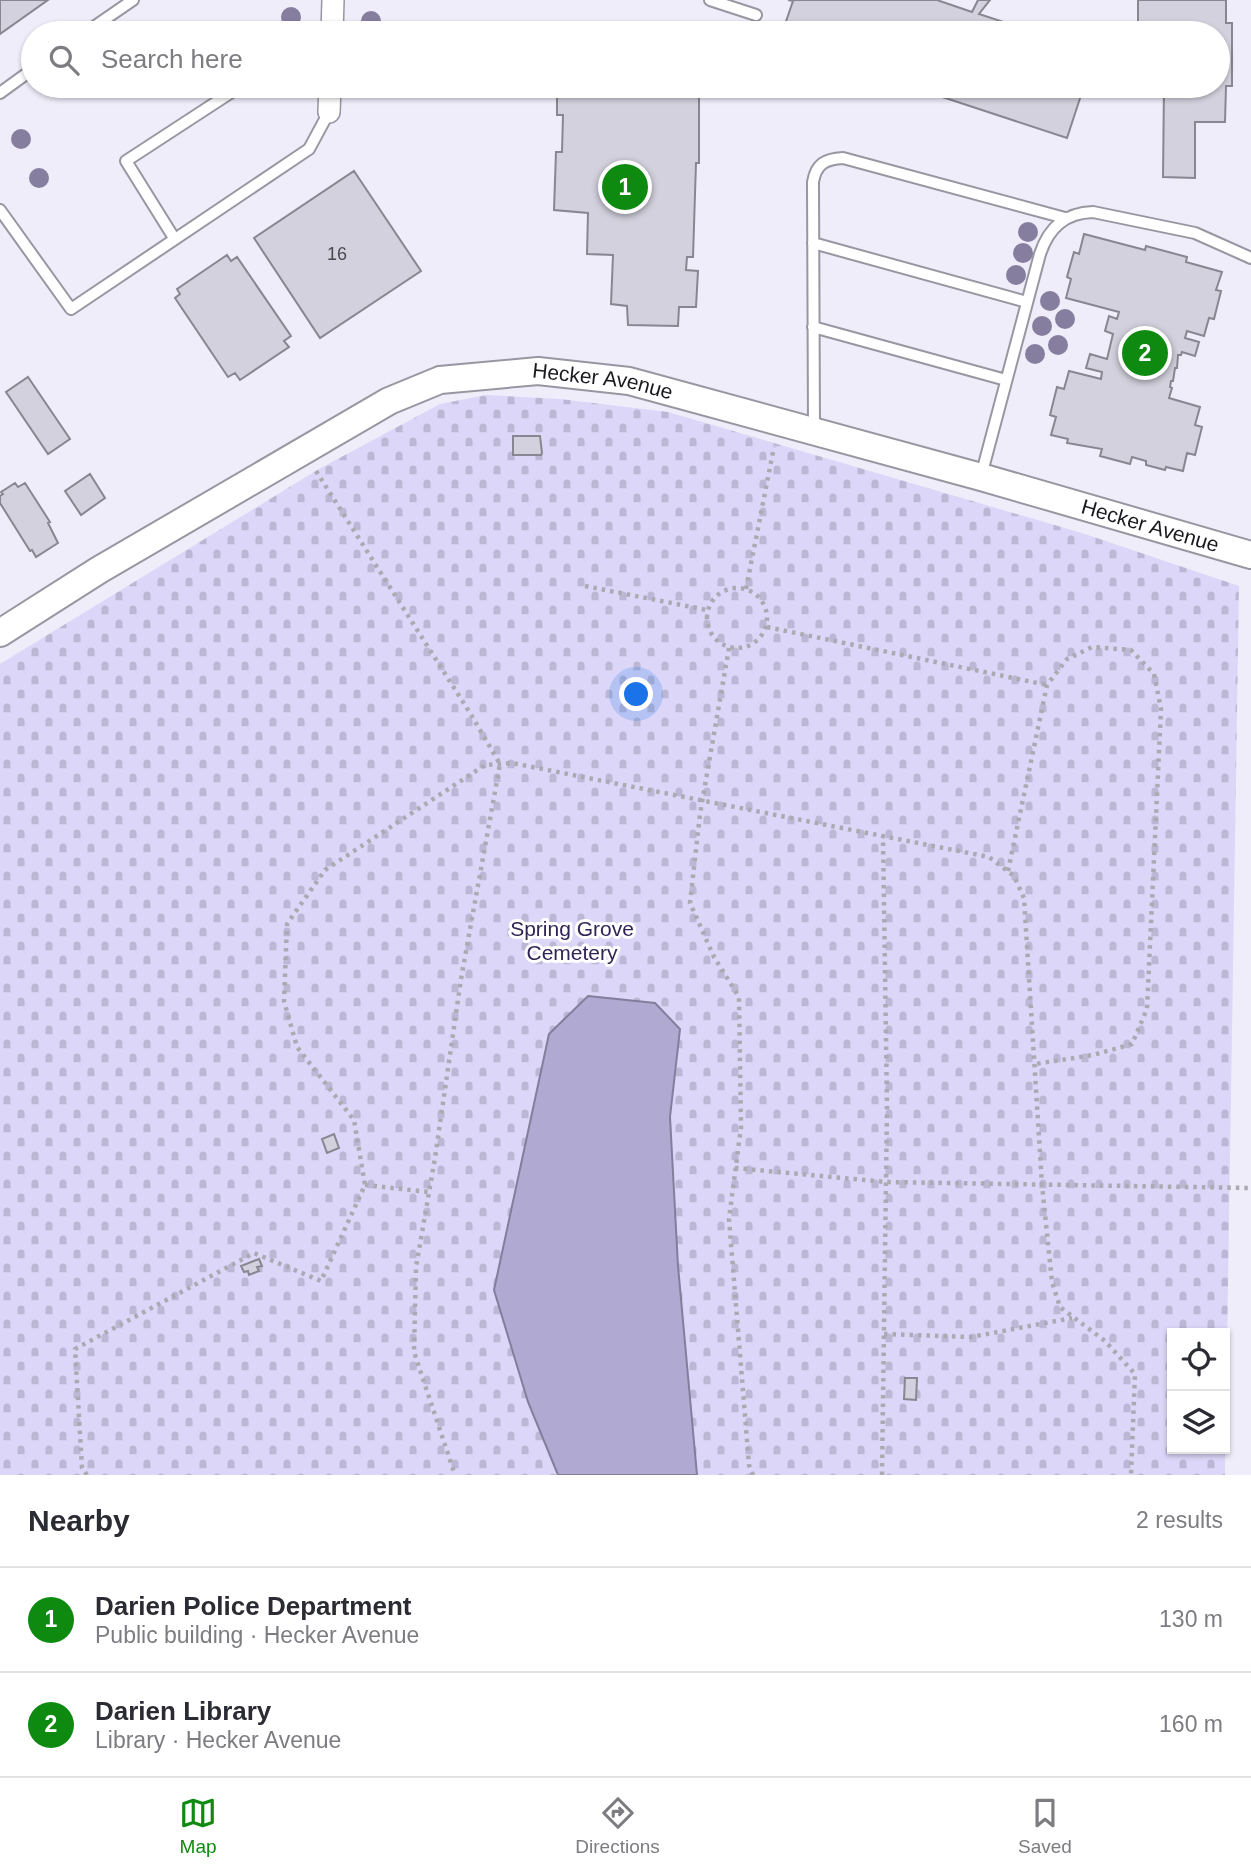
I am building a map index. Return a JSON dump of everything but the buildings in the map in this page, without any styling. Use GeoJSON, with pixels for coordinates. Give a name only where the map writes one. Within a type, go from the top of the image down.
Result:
{"type":"FeatureCollection","features":[{"type":"Feature","properties":{"kind":"street"},"geometry":{"type":"LineString","coordinates":[[332,0],[332,21]]}},
{"type":"Feature","properties":{"kind":"street"},"geometry":{"type":"LineString","coordinates":[[329,113],[330,98]]}},
{"type":"Feature","properties":{"kind":"street","name":"Hecker Avenue"},"geometry":{"type":"LineString","coordinates":[[0,633],[99,570],[389,401],[440,380],[538,371],[629,381],[981,477],[1251,555]]}},
{"type":"Feature","properties":{"kind":"lane"},"geometry":{"type":"LineString","coordinates":[[102,21],[132,0]]}},
{"type":"Feature","properties":{"kind":"lane"},"geometry":{"type":"LineString","coordinates":[[709,0],[756,15]]}},
{"type":"Feature","properties":{"kind":"lane"},"geometry":{"type":"LineString","coordinates":[[0,93],[21,78]]}},
{"type":"Feature","properties":{"kind":"lane"},"geometry":{"type":"LineString","coordinates":[[174,238],[126,161],[223,98]]}},
{"type":"Feature","properties":{"kind":"lane"},"geometry":{"type":"LineString","coordinates":[[0,210],[71,309],[309,149],[329,113]]}},
{"type":"Feature","properties":{"kind":"lane"},"geometry":{"type":"LineString","coordinates":[[814,432],[813,243],[815,172],[821,163],[829,158],[843,158],[1065,218]]}},
{"type":"Feature","properties":{"kind":"lane"},"geometry":{"type":"LineString","coordinates":[[981,477],[1044,240],[1065,218],[1093,212],[1195,233],[1251,258]]}},
{"type":"Feature","properties":{"kind":"lane"},"geometry":{"type":"LineString","coordinates":[[813,243],[1027,302]]}},
{"type":"Feature","properties":{"kind":"lane"},"geometry":{"type":"LineString","coordinates":[[813,327],[1006,380]]}},
{"type":"Feature","properties":{"kind":"path"},"geometry":{"type":"LineString","coordinates":[[746,589],[779,423]]}},
{"type":"Feature","properties":{"kind":"path"},"geometry":{"type":"LineString","coordinates":[[304,452],[470,713],[499,764],[461,979],[416,1267],[414,1352],[455,1475]]}},
{"type":"Feature","properties":{"kind":"path"},"geometry":{"type":"LineString","coordinates":[[585,586],[708,610]]}},
{"type":"Feature","properties":{"kind":"path"},"geometry":{"type":"LineString","coordinates":[[746,589],[757,594],[765,604],[767,627],[761,638],[752,645],[741,649],[729,648],[718,642],[710,633],[706,622],[708,610],[713,599],[723,591],[746,589]]}},
{"type":"Feature","properties":{"kind":"path"},"geometry":{"type":"LineString","coordinates":[[767,627],[1047,685]]}},
{"type":"Feature","properties":{"kind":"path"},"geometry":{"type":"LineString","coordinates":[[1008,871],[1047,685],[1067,659],[1092,647],[1131,650],[1154,674],[1161,709],[1147,1009],[1132,1044],[1093,1055],[1034,1064]]}},
{"type":"Feature","properties":{"kind":"path"},"geometry":{"type":"LineString","coordinates":[[729,648],[702,800],[690,903],[715,957],[739,997],[741,1128],[729,1219],[749,1465],[753,1475]]}},
{"type":"Feature","properties":{"kind":"path"},"geometry":{"type":"LineString","coordinates":[[87,1475],[82,1468],[75,1349],[254,1252],[321,1281],[365,1185],[354,1120],[297,1046],[284,1001],[287,924],[325,870],[485,765],[512,763],[989,857],[1014,876],[1024,898],[1042,1185],[1052,1282],[1060,1307],[1105,1341],[1135,1374],[1131,1475]]}},
{"type":"Feature","properties":{"kind":"path"},"geometry":{"type":"LineString","coordinates":[[882,1475],[886,1182],[883,836]]}},
{"type":"Feature","properties":{"kind":"path"},"geometry":{"type":"LineString","coordinates":[[736,1168],[886,1182],[1251,1188]]}},
{"type":"Feature","properties":{"kind":"path"},"geometry":{"type":"LineString","coordinates":[[365,1185],[429,1192]]}},
{"type":"Feature","properties":{"kind":"path"},"geometry":{"type":"LineString","coordinates":[[884,1334],[971,1337],[1072,1318]]}},
{"type":"Feature","properties":{"kind":"green space","name":"Spring Grove Cemetery"},"geometry":{"type":"Polygon","coordinates":[[[486,395],[560,399],[668,412],[1085,534],[1239,586],[1227,1328],[1167,1328],[1167,1454],[1225,1454],[1225,1475],[0,1475],[0,664],[319,469],[440,404],[486,395]]]}},
{"type":"Feature","properties":{"kind":"shaded area"},"geometry":{"type":"Polygon","coordinates":[[[588,996],[655,1003],[680,1029],[670,1117],[678,1266],[697,1475],[558,1475],[528,1402],[494,1290],[549,1034],[588,996]]]}},
{"type":"Feature","properties":{"kind":"place","name":"Darien Police Department"},"geometry":{"type":"Point","coordinates":[625,187]}},
{"type":"Feature","properties":{"kind":"place","name":"Darien Library"},"geometry":{"type":"Point","coordinates":[1145,353]}}]}
